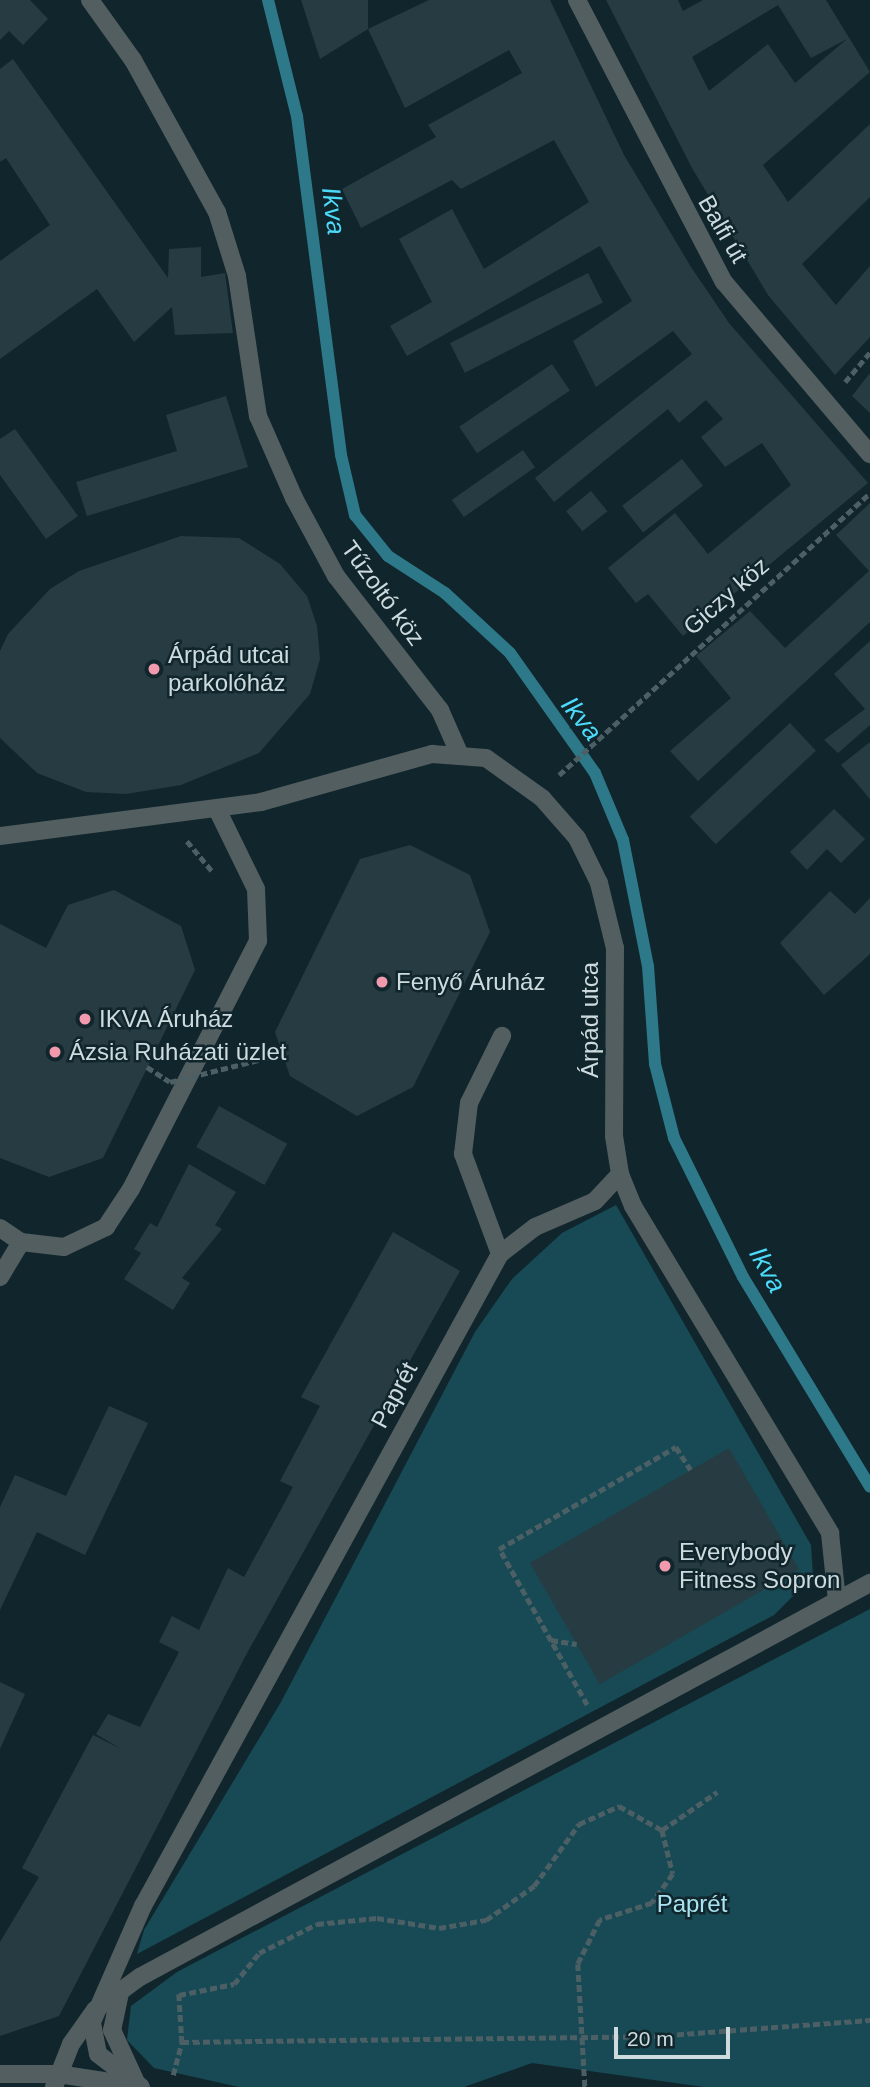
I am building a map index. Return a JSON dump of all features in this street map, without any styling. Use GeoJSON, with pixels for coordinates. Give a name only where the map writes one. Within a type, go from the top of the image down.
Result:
{"type":"FeatureCollection","features":[{"type":"Feature","properties":{"kind":"street","name":"Tűzoltó köz"},"geometry":{"type":"LineString","coordinates":[[90,0],[133,60],[217,212],[237,276],[258,416],[274,458],[336,576],[440,710],[459,753]]}},
{"type":"Feature","properties":{"kind":"street","name":"Balfi út"},"geometry":{"type":"LineString","coordinates":[[577,0],[724,282],[870,454]]}},
{"type":"Feature","properties":{"kind":"street","name":"Árpád utca"},"geometry":{"type":"LineString","coordinates":[[0,836],[217,809],[432,754],[459,753],[511,771],[542,798],[577,838],[599,883],[615,948],[614,1136],[620,1174],[633,1206],[830,1533],[837,1601]]}},
{"type":"Feature","properties":{"kind":"street"},"geometry":{"type":"LineString","coordinates":[[0,1228],[21,1242],[64,1247],[106,1227],[258,941],[256,889],[217,809]]}},
{"type":"Feature","properties":{"kind":"street"},"geometry":{"type":"LineString","coordinates":[[500,1254],[463,1154],[470,1103],[502,1036]]}},
{"type":"Feature","properties":{"kind":"street","name":"Paprét"},"geometry":{"type":"LineString","coordinates":[[56,2081],[95,2010],[123,1948],[500,1254],[535,1227],[595,1201],[620,1174]]}},
{"type":"Feature","properties":{"kind":"street"},"geometry":{"type":"LineString","coordinates":[[0,1278],[21,1242]]}},
{"type":"Feature","properties":{"kind":"street","name":"Paprét"},"geometry":{"type":"LineString","coordinates":[[95,2010],[140,1977],[601,1731],[870,1583]]}},
{"type":"Feature","properties":{"kind":"street"},"geometry":{"type":"LineString","coordinates":[[123,1948],[131,1973],[140,1977]]}},
{"type":"Feature","properties":{"kind":"street"},"geometry":{"type":"LineString","coordinates":[[0,2074],[139,2087],[112,2030],[121,1991]]}},
{"type":"Feature","properties":{"kind":"street","name":"Paprét"},"geometry":{"type":"LineString","coordinates":[[95,2010],[98,2054],[139,2087]]}},
{"type":"Feature","properties":{"kind":"path"},"geometry":{"type":"LineString","coordinates":[[836,393],[870,352]]}},
{"type":"Feature","properties":{"kind":"path","name":"Giczy köz"},"geometry":{"type":"LineString","coordinates":[[554,780],[605,726],[870,493]]}},
{"type":"Feature","properties":{"kind":"path"},"geometry":{"type":"LineString","coordinates":[[167,816],[218,878]]}},
{"type":"Feature","properties":{"kind":"path"},"geometry":{"type":"LineString","coordinates":[[147,1067],[170,1082],[282,1054]]}},
{"type":"Feature","properties":{"kind":"path"},"geometry":{"type":"LineString","coordinates":[[601,1731],[499,1549],[676,1447],[691,1470]]}},
{"type":"Feature","properties":{"kind":"path"},"geometry":{"type":"LineString","coordinates":[[550,1640],[577,1644]]}},
{"type":"Feature","properties":{"kind":"path"},"geometry":{"type":"LineString","coordinates":[[662,1830],[717,1792]]}},
{"type":"Feature","properties":{"kind":"path"},"geometry":{"type":"LineString","coordinates":[[179,1995],[234,1984],[259,1954],[317,1924],[377,1918],[439,1928],[486,1920],[534,1886],[579,1825],[619,1806],[662,1830],[673,1874],[652,1903],[600,1920],[578,1964],[579,2038],[585,2087]]}},
{"type":"Feature","properties":{"kind":"path"},"geometry":{"type":"LineString","coordinates":[[173,2075],[183,2042],[178,1983]]}},
{"type":"Feature","properties":{"kind":"path"},"geometry":{"type":"LineString","coordinates":[[183,2042],[579,2038],[870,2020]]}},
{"type":"Feature","properties":{"kind":"green space"},"geometry":{"type":"Polygon","coordinates":[[[616,1205],[811,1545],[813,1576],[774,1615],[137,1954],[144,1930],[281,1702],[475,1332],[512,1279],[562,1233],[616,1205]]]}},
{"type":"Feature","properties":{"kind":"green space","name":"Paprét"},"geometry":{"type":"Polygon","coordinates":[[[870,1609],[870,2087],[704,2087],[532,2063],[464,2087],[239,2087],[154,2068],[127,2040],[131,2006],[177,1972],[870,1609]]]}},
{"type":"Feature","properties":{"kind":"building"},"geometry":{"type":"Polygon","coordinates":[[[0,0],[30,0],[48,19],[23,45],[9,31],[0,40],[0,0]]]}},
{"type":"Feature","properties":{"kind":"building"},"geometry":{"type":"Polygon","coordinates":[[[301,0],[368,0],[368,29],[320,59],[301,0]]]}},
{"type":"Feature","properties":{"kind":"building"},"geometry":{"type":"Polygon","coordinates":[[[429,0],[550,0],[624,155],[691,267],[729,323],[868,483],[683,636],[648,594],[636,603],[608,568],[675,513],[708,554],[791,485],[762,443],[725,467],[701,437],[723,419],[706,400],[679,423],[668,409],[554,502],[535,478],[692,354],[673,331],[596,387],[573,341],[632,301],[600,246],[407,356],[390,326],[432,302],[399,239],[452,209],[484,269],[589,202],[554,140],[461,189],[452,180],[361,228],[342,189],[436,137],[428,125],[522,73],[509,50],[405,108],[368,29],[429,0]]]}},
{"type":"Feature","properties":{"kind":"building"},"geometry":{"type":"Polygon","coordinates":[[[606,0],[678,0],[683,11],[703,0],[826,0],[870,72],[763,165],[788,202],[870,124],[870,197],[802,264],[836,305],[870,266],[870,337],[835,375],[768,295],[692,168],[606,0]],[[778,5],[692,57],[709,91],[768,44],[795,83],[847,39],[811,58],[778,5]]]}},
{"type":"Feature","properties":{"kind":"building"},"geometry":{"type":"Polygon","coordinates":[[[13,59],[168,278],[169,249],[201,247],[201,277],[225,273],[233,333],[175,335],[172,307],[134,342],[97,289],[0,359],[0,261],[50,225],[6,158],[0,162],[0,69],[13,59]]]}},
{"type":"Feature","properties":{"kind":"building"},"geometry":{"type":"Polygon","coordinates":[[[588,273],[603,302],[465,373],[450,343],[588,273]]]}},
{"type":"Feature","properties":{"kind":"building"},"geometry":{"type":"Polygon","coordinates":[[[552,364],[570,391],[477,453],[459,427],[552,364]]]}},
{"type":"Feature","properties":{"kind":"building"},"geometry":{"type":"Polygon","coordinates":[[[870,373],[870,413],[852,396],[870,373]]]}},
{"type":"Feature","properties":{"kind":"building"},"geometry":{"type":"Polygon","coordinates":[[[226,396],[248,467],[87,516],[76,482],[177,451],[166,415],[226,396]]]}},
{"type":"Feature","properties":{"kind":"building"},"geometry":{"type":"Polygon","coordinates":[[[15,429],[78,516],[46,539],[0,475],[0,439],[15,429]]]}},
{"type":"Feature","properties":{"kind":"building"},"geometry":{"type":"Polygon","coordinates":[[[523,450],[535,467],[464,517],[452,500],[523,450]]]}},
{"type":"Feature","properties":{"kind":"building"},"geometry":{"type":"Polygon","coordinates":[[[682,459],[703,486],[643,533],[622,506],[682,459]]]}},
{"type":"Feature","properties":{"kind":"building"},"geometry":{"type":"Polygon","coordinates":[[[591,491],[607,511],[582,531],[566,511],[591,491]]]}},
{"type":"Feature","properties":{"kind":"building"},"geometry":{"type":"Polygon","coordinates":[[[870,503],[870,622],[698,781],[670,751],[731,698],[696,656],[750,611],[785,648],[869,571],[836,535],[870,503]]]}},
{"type":"Feature","properties":{"kind":"building"},"geometry":{"type":"Polygon","coordinates":[[[181,536],[239,538],[280,564],[307,596],[317,626],[320,659],[310,694],[259,753],[181,785],[126,794],[86,792],[37,773],[0,738],[0,651],[8,634],[50,589],[79,571],[181,536]]]}},
{"type":"Feature","properties":{"kind":"building"},"geometry":{"type":"Polygon","coordinates":[[[870,641],[870,725],[838,753],[824,740],[865,709],[834,674],[870,641]]]}},
{"type":"Feature","properties":{"kind":"building"},"geometry":{"type":"Polygon","coordinates":[[[790,723],[816,751],[716,844],[690,816],[790,723]]]}},
{"type":"Feature","properties":{"kind":"building"},"geometry":{"type":"Polygon","coordinates":[[[870,742],[870,799],[841,765],[870,742]]]}},
{"type":"Feature","properties":{"kind":"building"},"geometry":{"type":"Polygon","coordinates":[[[834,809],[865,839],[841,863],[827,849],[807,870],[790,852],[834,809]]]}},
{"type":"Feature","properties":{"kind":"building","name":"Fenyő Áruház"},"geometry":{"type":"Polygon","coordinates":[[[410,845],[470,875],[490,932],[413,1087],[357,1116],[290,1076],[275,1032],[360,859],[410,845]]]}},
{"type":"Feature","properties":{"kind":"building","name":"IKVA Áruház"},"geometry":{"type":"Polygon","coordinates":[[[114,890],[181,926],[195,970],[103,1158],[49,1177],[0,1158],[0,924],[46,948],[68,905],[114,890]]]}},
{"type":"Feature","properties":{"kind":"building"},"geometry":{"type":"Polygon","coordinates":[[[830,891],[855,914],[870,898],[870,954],[824,995],[780,943],[830,891]]]}},
{"type":"Feature","properties":{"kind":"building"},"geometry":{"type":"Polygon","coordinates":[[[219,1106],[287,1144],[264,1185],[196,1147],[219,1106]]]}},
{"type":"Feature","properties":{"kind":"building"},"geometry":{"type":"Polygon","coordinates":[[[189,1164],[236,1192],[215,1225],[222,1229],[182,1278],[190,1283],[173,1310],[124,1279],[141,1253],[134,1249],[150,1223],[157,1227],[189,1164]]]}},
{"type":"Feature","properties":{"kind":"building"},"geometry":{"type":"Polygon","coordinates":[[[393,1232],[460,1271],[246,1655],[59,2016],[0,2036],[0,1942],[39,1877],[22,1868],[93,1735],[121,1749],[96,1734],[108,1714],[140,1727],[179,1652],[159,1642],[172,1616],[199,1630],[228,1568],[244,1577],[293,1487],[280,1481],[320,1406],[301,1397],[393,1232]]]}},
{"type":"Feature","properties":{"kind":"building"},"geometry":{"type":"Polygon","coordinates":[[[109,1406],[148,1423],[85,1555],[37,1532],[0,1610],[0,1507],[15,1475],[66,1496],[109,1406]]]}},
{"type":"Feature","properties":{"kind":"building","name":"Everybody Fitness Sopron"},"geometry":{"type":"Polygon","coordinates":[[[729,1448],[799,1569],[600,1684],[530,1563],[729,1448]]]}},
{"type":"Feature","properties":{"kind":"building"},"geometry":{"type":"Polygon","coordinates":[[[0,1682],[25,1694],[0,1749],[0,1682]]]}},
{"type":"Feature","properties":{"kind":"waterway","name":"Ikva"},"geometry":{"type":"LineString","coordinates":[[268,0],[297,116],[341,455],[355,515],[388,556],[445,593],[510,653],[595,773],[623,840],[648,966],[655,1064],[674,1138],[743,1277],[870,1487]]}},
{"type":"Feature","properties":{"kind":"place","name":"Árpád utcai parkolóház"},"geometry":{"type":"Point","coordinates":[154,669]}},
{"type":"Feature","properties":{"kind":"place","name":"Fenyő Áruház"},"geometry":{"type":"Point","coordinates":[382,982]}},
{"type":"Feature","properties":{"kind":"place","name":"IKVA Áruház"},"geometry":{"type":"Point","coordinates":[85,1019]}},
{"type":"Feature","properties":{"kind":"place","name":"Ázsia Ruházati üzlet"},"geometry":{"type":"Point","coordinates":[55,1052]}},
{"type":"Feature","properties":{"kind":"place","name":"Everybody Fitness Sopron"},"geometry":{"type":"Point","coordinates":[665,1566]}}]}
